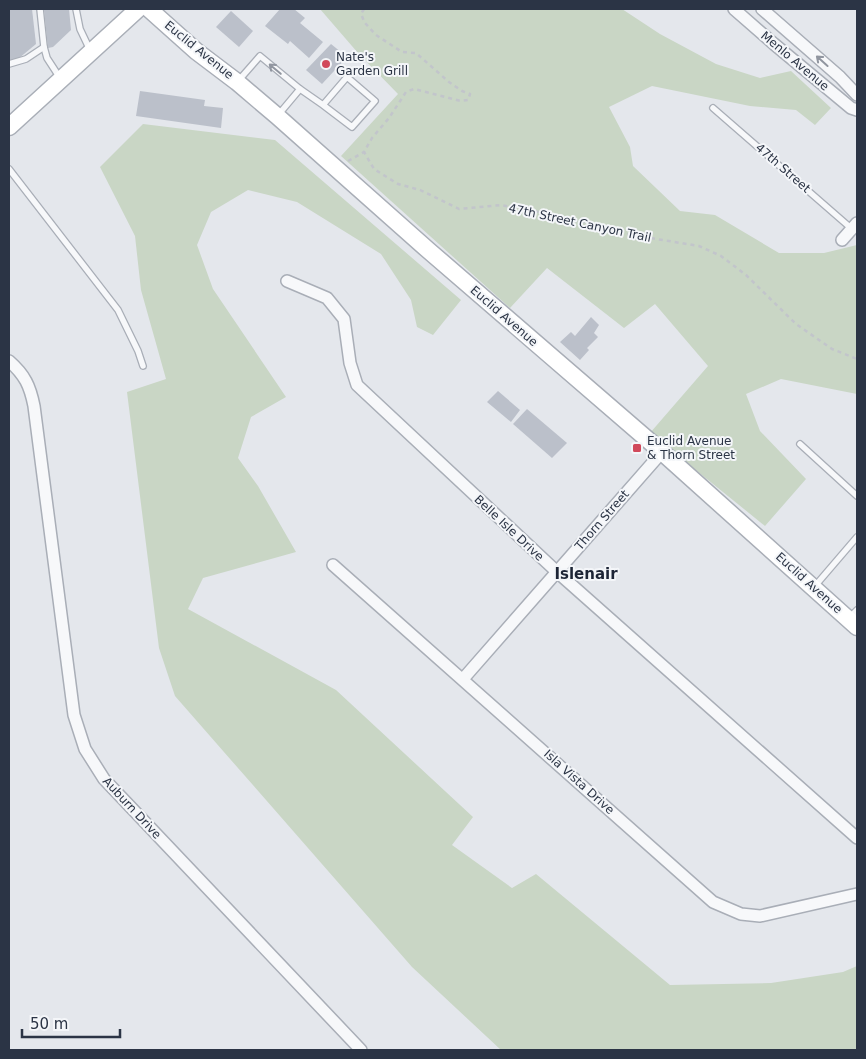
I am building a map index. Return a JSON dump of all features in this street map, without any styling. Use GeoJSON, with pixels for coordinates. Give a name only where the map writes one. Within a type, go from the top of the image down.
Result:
{"type":"FeatureCollection","features":[{"type":"Feature","properties":{"kind":"main road"},"geometry":{"type":"LineString","coordinates":[[9,127],[138,9]]}},
{"type":"Feature","properties":{"kind":"main road","name":"Euclid Avenue"},"geometry":{"type":"LineString","coordinates":[[149,9],[196,51],[277,116],[413,237],[662,452],[813,588],[854,618]]}},
{"type":"Feature","properties":{"kind":"street","name":"Menlo Avenue"},"geometry":{"type":"LineString","coordinates":[[734,9],[851,108],[857,110]]}},
{"type":"Feature","properties":{"kind":"street","name":"Menlo Avenue"},"geometry":{"type":"LineString","coordinates":[[762,9],[840,77],[857,95]]}},
{"type":"Feature","properties":{"kind":"street"},"geometry":{"type":"LineString","coordinates":[[842,240],[855,226]]}},
{"type":"Feature","properties":{"kind":"street","name":"Belle Isle Drive"},"geometry":{"type":"LineString","coordinates":[[287,281],[327,298],[344,319],[350,363],[357,385],[556,572],[857,838]]}},
{"type":"Feature","properties":{"kind":"street","name":"Auburn Drive"},"geometry":{"type":"LineString","coordinates":[[9,361],[19,370],[30,388],[34,406],[74,715],[85,749],[104,779],[361,1050]]}},
{"type":"Feature","properties":{"kind":"street","name":"Thorn Street"},"geometry":{"type":"LineString","coordinates":[[463,678],[662,452]]}},
{"type":"Feature","properties":{"kind":"street","name":"Isla Vista Drive"},"geometry":{"type":"LineString","coordinates":[[333,565],[714,902],[741,914],[760,916],[857,894]]}},
{"type":"Feature","properties":{"kind":"lane"},"geometry":{"type":"LineString","coordinates":[[40,9],[47,58],[61,79]]}},
{"type":"Feature","properties":{"kind":"lane"},"geometry":{"type":"LineString","coordinates":[[76,9],[80,28],[91,52]]}},
{"type":"Feature","properties":{"kind":"lane"},"geometry":{"type":"LineString","coordinates":[[9,64],[26,59],[44,47]]}},
{"type":"Feature","properties":{"kind":"lane"},"geometry":{"type":"LineString","coordinates":[[237,82],[260,56],[300,89],[352,127],[374,101],[347,77],[323,105]]}},
{"type":"Feature","properties":{"kind":"lane"},"geometry":{"type":"LineString","coordinates":[[277,116],[300,89]]}},
{"type":"Feature","properties":{"kind":"lane","name":"47th Street"},"geometry":{"type":"LineString","coordinates":[[713,108],[855,226]]}},
{"type":"Feature","properties":{"kind":"lane"},"geometry":{"type":"LineString","coordinates":[[9,169],[118,310],[138,351],[143,366]]}},
{"type":"Feature","properties":{"kind":"lane"},"geometry":{"type":"LineString","coordinates":[[800,444],[857,496]]}},
{"type":"Feature","properties":{"kind":"lane"},"geometry":{"type":"LineString","coordinates":[[813,588],[857,537]]}},
{"type":"Feature","properties":{"kind":"path","name":"47th Street Canyon Trail"},"geometry":{"type":"LineString","coordinates":[[364,9],[361,14],[365,23],[376,35],[402,52],[416,53],[448,82],[462,92],[470,94],[468,100],[461,101],[414,89],[406,92],[364,152],[374,169],[398,184],[420,190],[459,209],[502,205],[555,215],[568,221],[580,220],[614,232],[700,246],[721,256],[746,275],[796,324],[832,350],[857,359]]}},
{"type":"Feature","properties":{"kind":"green space"},"geometry":{"type":"Polygon","coordinates":[[[320,9],[622,9],[660,34],[716,64],[760,78],[791,71],[831,108],[815,125],[796,110],[750,106],[652,86],[609,107],[630,147],[633,166],[680,211],[715,215],[779,253],[824,253],[857,245],[857,394],[781,379],[746,394],[760,431],[806,479],[765,526],[650,433],[708,366],[655,304],[624,328],[547,268],[510,308],[341,156],[398,94],[358,53],[320,9]]]}},
{"type":"Feature","properties":{"kind":"green space"},"geometry":{"type":"Polygon","coordinates":[[[143,124],[275,140],[461,300],[433,335],[417,327],[411,300],[381,254],[297,202],[248,190],[211,212],[197,245],[213,289],[286,397],[251,417],[238,458],[258,486],[296,552],[203,578],[188,609],[336,690],[473,817],[452,845],[512,888],[536,874],[670,985],[771,983],[843,972],[857,966],[857,1050],[501,1050],[412,967],[175,696],[159,648],[127,392],[166,379],[141,290],[135,236],[100,167],[143,124]]]}},
{"type":"Feature","properties":{"kind":"building"},"geometry":{"type":"Polygon","coordinates":[[[9,9],[32,9],[36,44],[18,59],[9,61],[9,9]]]}},
{"type":"Feature","properties":{"kind":"building"},"geometry":{"type":"Polygon","coordinates":[[[44,9],[69,9],[71,30],[53,47],[48,48],[44,9]]]}},
{"type":"Feature","properties":{"kind":"building"},"geometry":{"type":"Polygon","coordinates":[[[280,9],[294,9],[305,18],[300,23],[323,42],[309,58],[290,41],[288,44],[265,26],[280,9]]]}},
{"type":"Feature","properties":{"kind":"building"},"geometry":{"type":"Polygon","coordinates":[[[231,11],[253,31],[239,47],[216,27],[231,11]]]}},
{"type":"Feature","properties":{"kind":"building","name":"Nate's Garden Grill"},"geometry":{"type":"Polygon","coordinates":[[[331,44],[347,57],[322,84],[306,70],[331,44]]]}},
{"type":"Feature","properties":{"kind":"building"},"geometry":{"type":"Polygon","coordinates":[[[140,91],[205,100],[204,106],[223,108],[221,128],[136,116],[140,91]]]}},
{"type":"Feature","properties":{"kind":"building"},"geometry":{"type":"Polygon","coordinates":[[[591,317],[599,325],[594,333],[598,337],[587,348],[589,350],[580,360],[560,342],[571,332],[575,336],[591,317]]]}},
{"type":"Feature","properties":{"kind":"building"},"geometry":{"type":"Polygon","coordinates":[[[498,391],[520,410],[511,422],[487,402],[498,391]]]}},
{"type":"Feature","properties":{"kind":"building"},"geometry":{"type":"Polygon","coordinates":[[[527,409],[567,443],[552,458],[513,424],[527,409]]]}},
{"type":"Feature","properties":{"kind":"place","name":"Nate's Garden Grill"},"geometry":{"type":"Point","coordinates":[326,64]}},
{"type":"Feature","properties":{"kind":"place","name":"Euclid Avenue & Thorn Street"},"geometry":{"type":"Point","coordinates":[637,448]}},
{"type":"Feature","properties":{"kind":"district","name":"Islenair"},"geometry":{"type":"Point","coordinates":[586,574]}}]}
